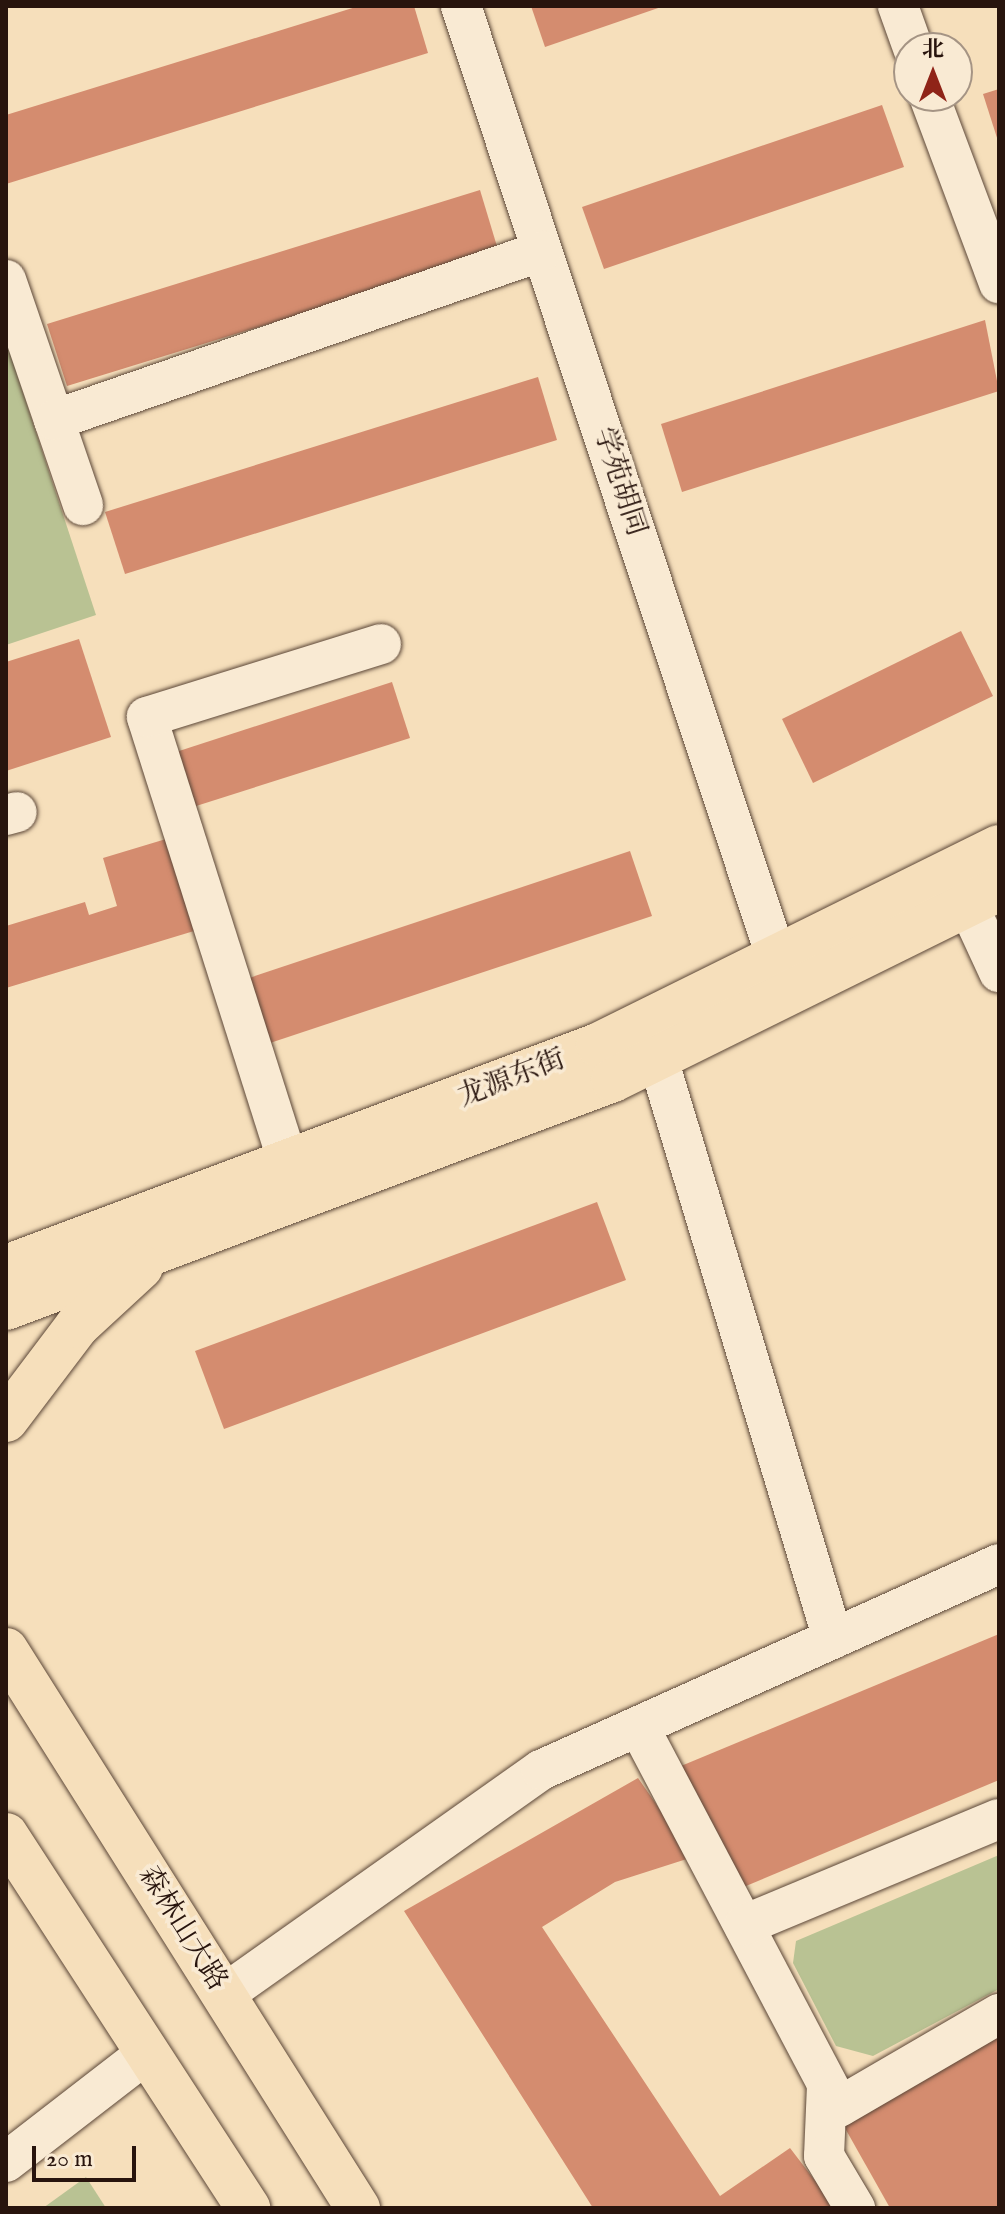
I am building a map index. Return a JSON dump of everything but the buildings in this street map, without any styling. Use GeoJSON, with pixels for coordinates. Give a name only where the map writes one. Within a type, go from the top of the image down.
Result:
{"type":"FeatureCollection","features":[{"type":"Feature","properties":{"kind":"main road","name":"龙源东街"},"geometry":{"type":"LineString","coordinates":[[15,1261],[652,1040],[777,959],[999,847]]}},
{"type":"Feature","properties":{"kind":"main road","name":"龙源东街"},"geometry":{"type":"LineString","coordinates":[[6,1308],[156,1253],[983,897]]}},
{"type":"Feature","properties":{"kind":"main road"},"geometry":{"type":"LineString","coordinates":[[6,1420],[77,1326],[156,1253]]}},
{"type":"Feature","properties":{"kind":"main road","name":"森林山大路"},"geometry":{"type":"LineString","coordinates":[[6,1650],[358,2208]]}},
{"type":"Feature","properties":{"kind":"main road"},"geometry":{"type":"LineString","coordinates":[[6,1835],[248,2208]]}},
{"type":"Feature","properties":{"kind":"street","name":"学苑胡同"},"geometry":{"type":"LineString","coordinates":[[461,6],[777,959]]}},
{"type":"Feature","properties":{"kind":"street"},"geometry":{"type":"LineString","coordinates":[[898,6],[907,32]]}},
{"type":"Feature","properties":{"kind":"street"},"geometry":{"type":"LineString","coordinates":[[938,112],[982,195],[999,283]]}},
{"type":"Feature","properties":{"kind":"street"},"geometry":{"type":"LineString","coordinates":[[54,420],[542,251]]}},
{"type":"Feature","properties":{"kind":"street"},"geometry":{"type":"LineString","coordinates":[[6,280],[83,505]]}},
{"type":"Feature","properties":{"kind":"street"},"geometry":{"type":"LineString","coordinates":[[289,1165],[147,717],[381,644]]}},
{"type":"Feature","properties":{"kind":"street"},"geometry":{"type":"LineString","coordinates":[[983,897],[999,972]]}},
{"type":"Feature","properties":{"kind":"street"},"geometry":{"type":"LineString","coordinates":[[652,1040],[833,1639]]}},
{"type":"Feature","properties":{"kind":"street"},"geometry":{"type":"LineString","coordinates":[[223,1995],[541,1770],[999,1564]]}},
{"type":"Feature","properties":{"kind":"street"},"geometry":{"type":"LineString","coordinates":[[639,1727],[839,2107],[999,2014]]}},
{"type":"Feature","properties":{"kind":"street"},"geometry":{"type":"LineString","coordinates":[[744,1925],[999,1819]]}},
{"type":"Feature","properties":{"kind":"street"},"geometry":{"type":"LineString","coordinates":[[6,2162],[147,2053]]}},
{"type":"Feature","properties":{"kind":"street"},"geometry":{"type":"LineString","coordinates":[[827,2085],[824,2156],[855,2208]]}},
{"type":"Feature","properties":{"kind":"green space"},"geometry":{"type":"Polygon","coordinates":[[[6,341],[96,615],[6,645],[6,341]]]}},
{"type":"Feature","properties":{"kind":"green space"},"geometry":{"type":"Polygon","coordinates":[[[999,1855],[999,1989],[873,2056],[836,2046],[793,1963],[796,1941],[999,1855]]]}},
{"type":"Feature","properties":{"kind":"green space"},"geometry":{"type":"Polygon","coordinates":[[[86,2177],[106,2208],[43,2208],[86,2177]]]}}]}
